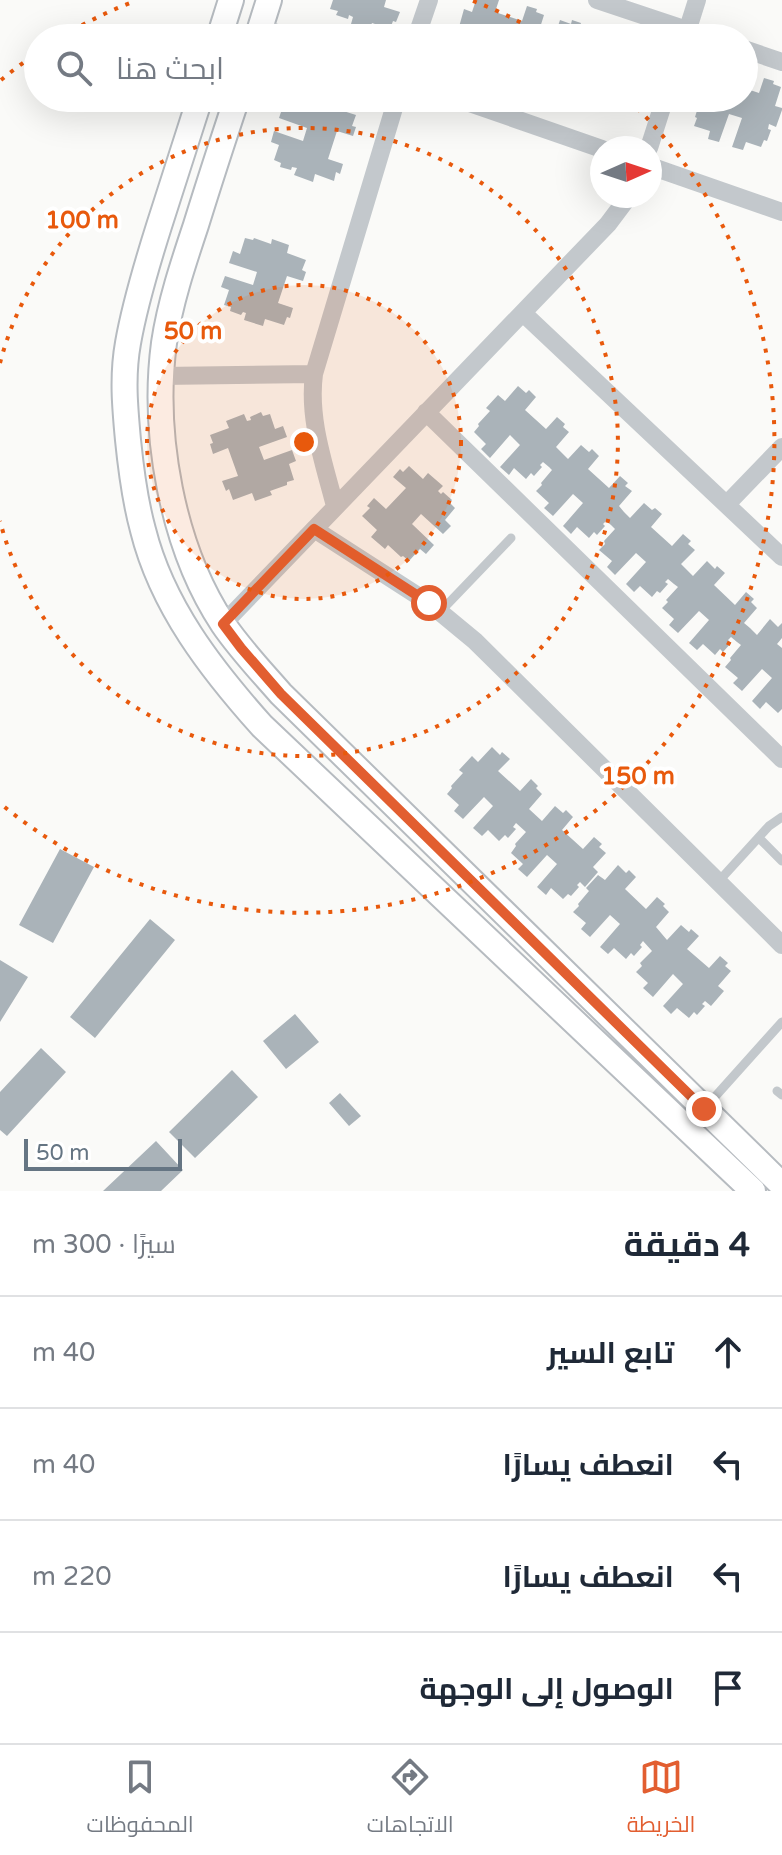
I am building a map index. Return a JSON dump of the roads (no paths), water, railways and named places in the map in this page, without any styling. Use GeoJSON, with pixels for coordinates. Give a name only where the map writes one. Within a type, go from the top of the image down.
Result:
{"type":"FeatureCollection","features":[{"type":"Feature","properties":{"kind":"street"},"geometry":{"type":"LineString","coordinates":[[223,24],[231,0]]}},
{"type":"Feature","properties":{"kind":"street"},"geometry":{"type":"LineString","coordinates":[[262,24],[269,0]]}},
{"type":"Feature","properties":{"kind":"street"},"geometry":{"type":"LineString","coordinates":[[421,24],[429,0]]}},
{"type":"Feature","properties":{"kind":"street"},"geometry":{"type":"LineString","coordinates":[[597,0],[660,24]]}},
{"type":"Feature","properties":{"kind":"street"},"geometry":{"type":"LineString","coordinates":[[689,24],[697,0]]}},
{"type":"Feature","properties":{"kind":"street"},"geometry":{"type":"LineString","coordinates":[[758,54],[782,62]]}},
{"type":"Feature","properties":{"kind":"street"},"geometry":{"type":"LineString","coordinates":[[196,112],[143,279],[128,344],[125,374],[130,457],[143,531],[167,595],[193,641],[262,726],[753,1191]]}},
{"type":"Feature","properties":{"kind":"street"},"geometry":{"type":"LineString","coordinates":[[233,112],[175,292],[164,341],[161,376],[164,445],[176,514],[195,571],[223,624],[281,694],[704,1109],[779,1176]]}},
{"type":"Feature","properties":{"kind":"street"},"geometry":{"type":"LineString","coordinates":[[335,506],[313,413],[314,374],[393,112]]}},
{"type":"Feature","properties":{"kind":"street"},"geometry":{"type":"LineString","coordinates":[[495,112],[590,145]]}},
{"type":"Feature","properties":{"kind":"street"},"geometry":{"type":"LineString","coordinates":[[653,136],[661,112]]}},
{"type":"Feature","properties":{"kind":"street"},"geometry":{"type":"LineString","coordinates":[[662,170],[782,212]]}},
{"type":"Feature","properties":{"kind":"street"},"geometry":{"type":"LineString","coordinates":[[223,624],[620,208]]}},
{"type":"Feature","properties":{"kind":"street"},"geometry":{"type":"LineString","coordinates":[[523,313],[782,557]]}},
{"type":"Feature","properties":{"kind":"street"},"geometry":{"type":"LineString","coordinates":[[161,376],[314,374]]}},
{"type":"Feature","properties":{"kind":"street"},"geometry":{"type":"LineString","coordinates":[[426,412],[782,758]]}},
{"type":"Feature","properties":{"kind":"street"},"geometry":{"type":"LineString","coordinates":[[727,504],[782,447]]}},
{"type":"Feature","properties":{"kind":"street"},"geometry":{"type":"LineString","coordinates":[[314,529],[441,611],[475,641],[782,945]]}},
{"type":"Feature","properties":{"kind":"lane"},"geometry":{"type":"LineString","coordinates":[[441,611],[511,538]]}},
{"type":"Feature","properties":{"kind":"lane"},"geometry":{"type":"LineString","coordinates":[[718,882],[782,817]]}},
{"type":"Feature","properties":{"kind":"lane"},"geometry":{"type":"LineString","coordinates":[[759,838],[782,861]]}},
{"type":"Feature","properties":{"kind":"lane"},"geometry":{"type":"LineString","coordinates":[[704,1109],[782,1022]]}}]}
